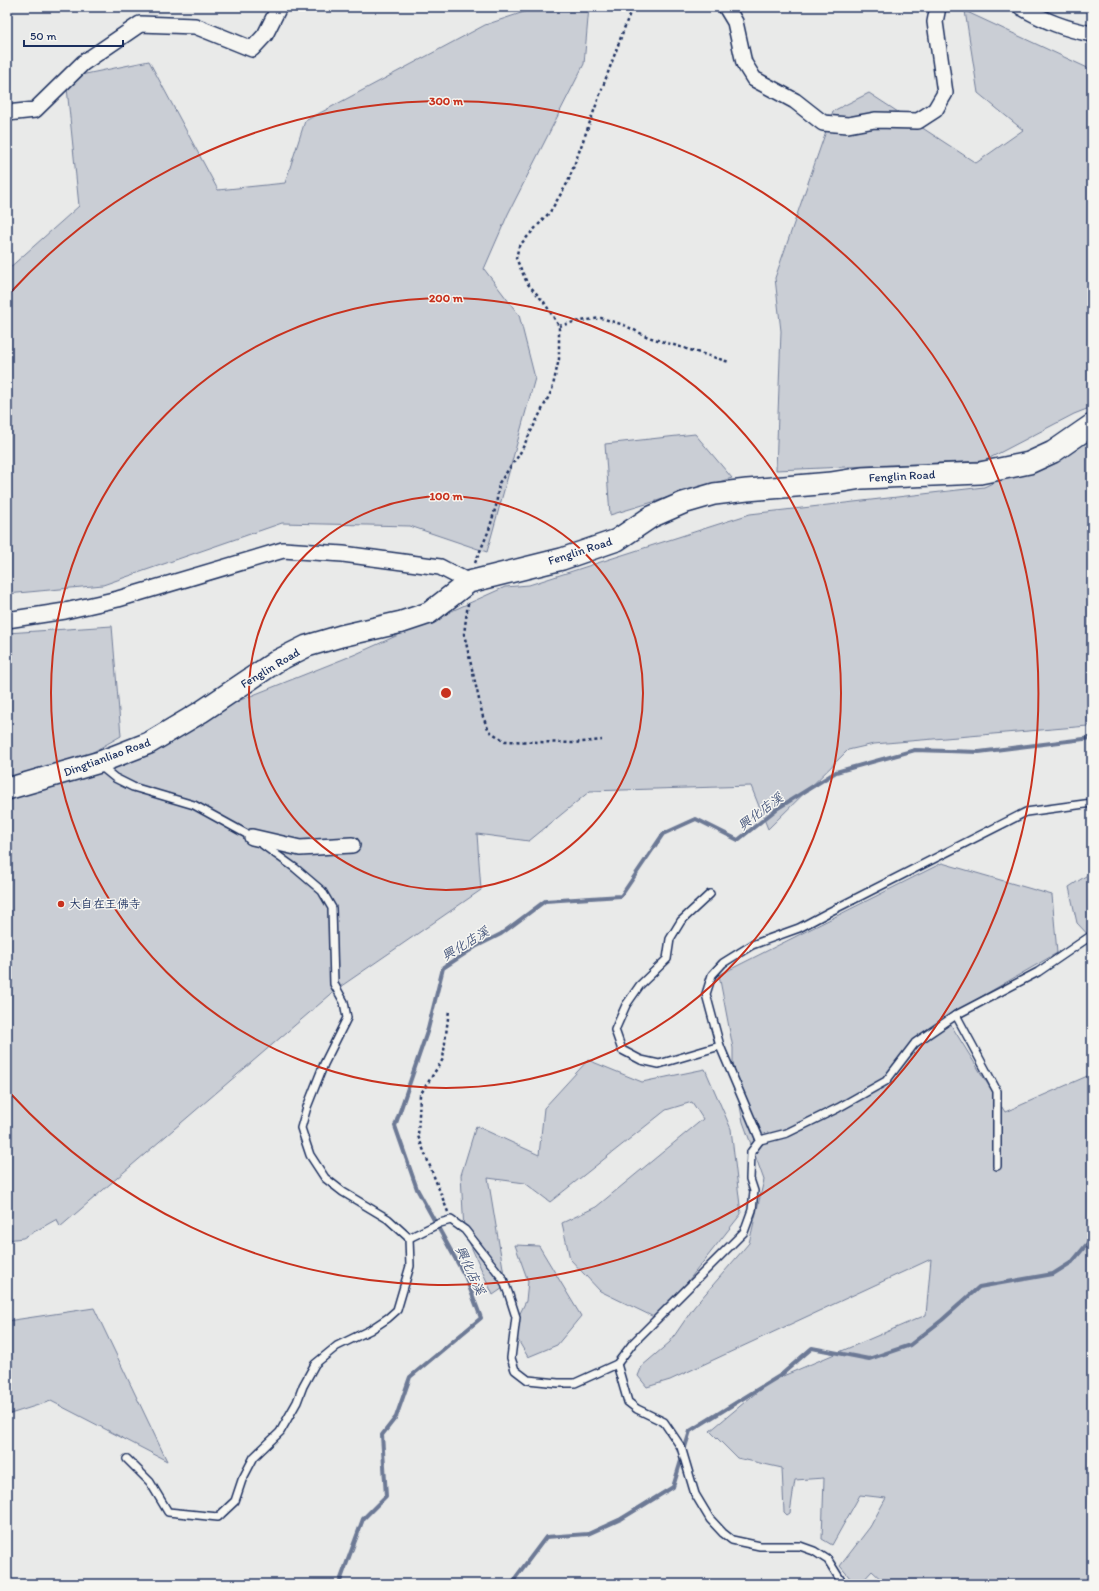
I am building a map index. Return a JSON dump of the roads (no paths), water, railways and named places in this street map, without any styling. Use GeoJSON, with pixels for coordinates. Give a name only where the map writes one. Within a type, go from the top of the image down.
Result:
{"type":"FeatureCollection","features":[{"type":"Feature","properties":{"kind":"street"},"geometry":{"type":"LineString","coordinates":[[7,113],[35,110],[83,63],[140,24],[195,26],[252,49],[265,34],[278,7]]}},
{"type":"Feature","properties":{"kind":"street"},"geometry":{"type":"LineString","coordinates":[[726,7],[735,22],[744,63],[754,79],[795,101],[823,123],[848,125],[875,120],[918,121],[935,110],[945,93],[934,22],[938,7]]}},
{"type":"Feature","properties":{"kind":"street"},"geometry":{"type":"LineString","coordinates":[[1022,7],[1042,20],[1067,29],[1092,34]]}},
{"type":"Feature","properties":{"kind":"street","name":"Fenglin Road"},"geometry":{"type":"LineString","coordinates":[[201,712],[277,661],[306,646],[341,636],[402,622],[429,612],[469,582],[562,559],[617,540],[651,517],[683,503],[714,494],[830,483],[862,478],[987,472],[1029,463],[1052,452],[1092,424]]}},
{"type":"Feature","properties":{"kind":"street"},"geometry":{"type":"LineString","coordinates":[[7,620],[65,611],[118,598],[283,550],[343,554],[440,567],[469,582]]}},
{"type":"Feature","properties":{"kind":"street","name":"Dingtianliao Road"},"geometry":{"type":"LineString","coordinates":[[7,789],[100,762],[149,743],[201,712]]}},
{"type":"Feature","properties":{"kind":"street"},"geometry":{"type":"LineString","coordinates":[[252,837],[300,848],[352,844]]}},
{"type":"Feature","properties":{"kind":"lane"},"geometry":{"type":"LineString","coordinates":[[100,762],[104,769],[115,778],[133,787],[194,805],[252,837],[296,868],[322,891],[332,908],[334,984],[344,1002],[346,1018],[324,1064],[301,1128],[310,1155],[325,1178],[343,1192],[388,1219],[409,1238],[410,1266],[397,1310],[376,1326],[337,1346],[315,1364],[303,1386],[297,1402],[280,1432],[254,1457],[242,1480],[235,1501],[218,1517],[168,1512],[150,1482],[127,1459]]}},
{"type":"Feature","properties":{"kind":"lane"},"geometry":{"type":"LineString","coordinates":[[760,1140],[720,1046],[706,994],[712,975],[723,963],[752,945],[799,928],[1026,812],[1092,803]]}},
{"type":"Feature","properties":{"kind":"lane"},"geometry":{"type":"LineString","coordinates":[[710,894],[681,921],[670,939],[667,959],[640,985],[626,1005],[616,1030],[622,1050],[641,1060],[659,1064],[720,1046]]}},
{"type":"Feature","properties":{"kind":"lane"},"geometry":{"type":"LineString","coordinates":[[409,1238],[440,1223],[451,1220],[465,1230],[502,1279],[509,1295],[516,1317],[511,1358],[515,1370],[528,1380],[574,1383],[617,1364],[633,1343],[744,1232],[753,1204],[754,1191],[750,1180],[751,1152],[760,1140],[787,1133],[886,1082],[915,1043],[956,1015],[1038,972],[1092,935]]}},
{"type":"Feature","properties":{"kind":"lane"},"geometry":{"type":"LineString","coordinates":[[956,1015],[997,1091],[997,1166]]}},
{"type":"Feature","properties":{"kind":"lane"},"geometry":{"type":"LineString","coordinates":[[617,1364],[628,1402],[637,1409],[664,1422],[681,1447],[695,1494],[710,1519],[723,1533],[732,1540],[760,1546],[800,1546],[814,1551],[828,1560],[843,1584]]}},
{"type":"Feature","properties":{"kind":"waterway","name":"興化店溪"},"geometry":{"type":"LineString","coordinates":[[339,1584],[363,1519],[386,1496],[382,1435],[396,1417],[410,1377],[481,1318],[466,1278],[417,1189],[395,1126],[428,1029],[443,968],[475,947],[501,934],[545,901],[621,896],[663,834],[696,819],[738,840],[778,808],[836,772],[915,750],[979,752],[1092,738]]}},
{"type":"Feature","properties":{"kind":"waterway"},"geometry":{"type":"LineString","coordinates":[[513,1584],[516,1577],[546,1537],[588,1534],[621,1519],[673,1487],[690,1431],[781,1375],[812,1348],[869,1359],[910,1345],[942,1320],[979,1287],[1053,1274],[1072,1262],[1092,1238]]}},
{"type":"Feature","properties":{"kind":"place","name":"大自在王佛寺"},"geometry":{"type":"Point","coordinates":[61,904]}}]}
